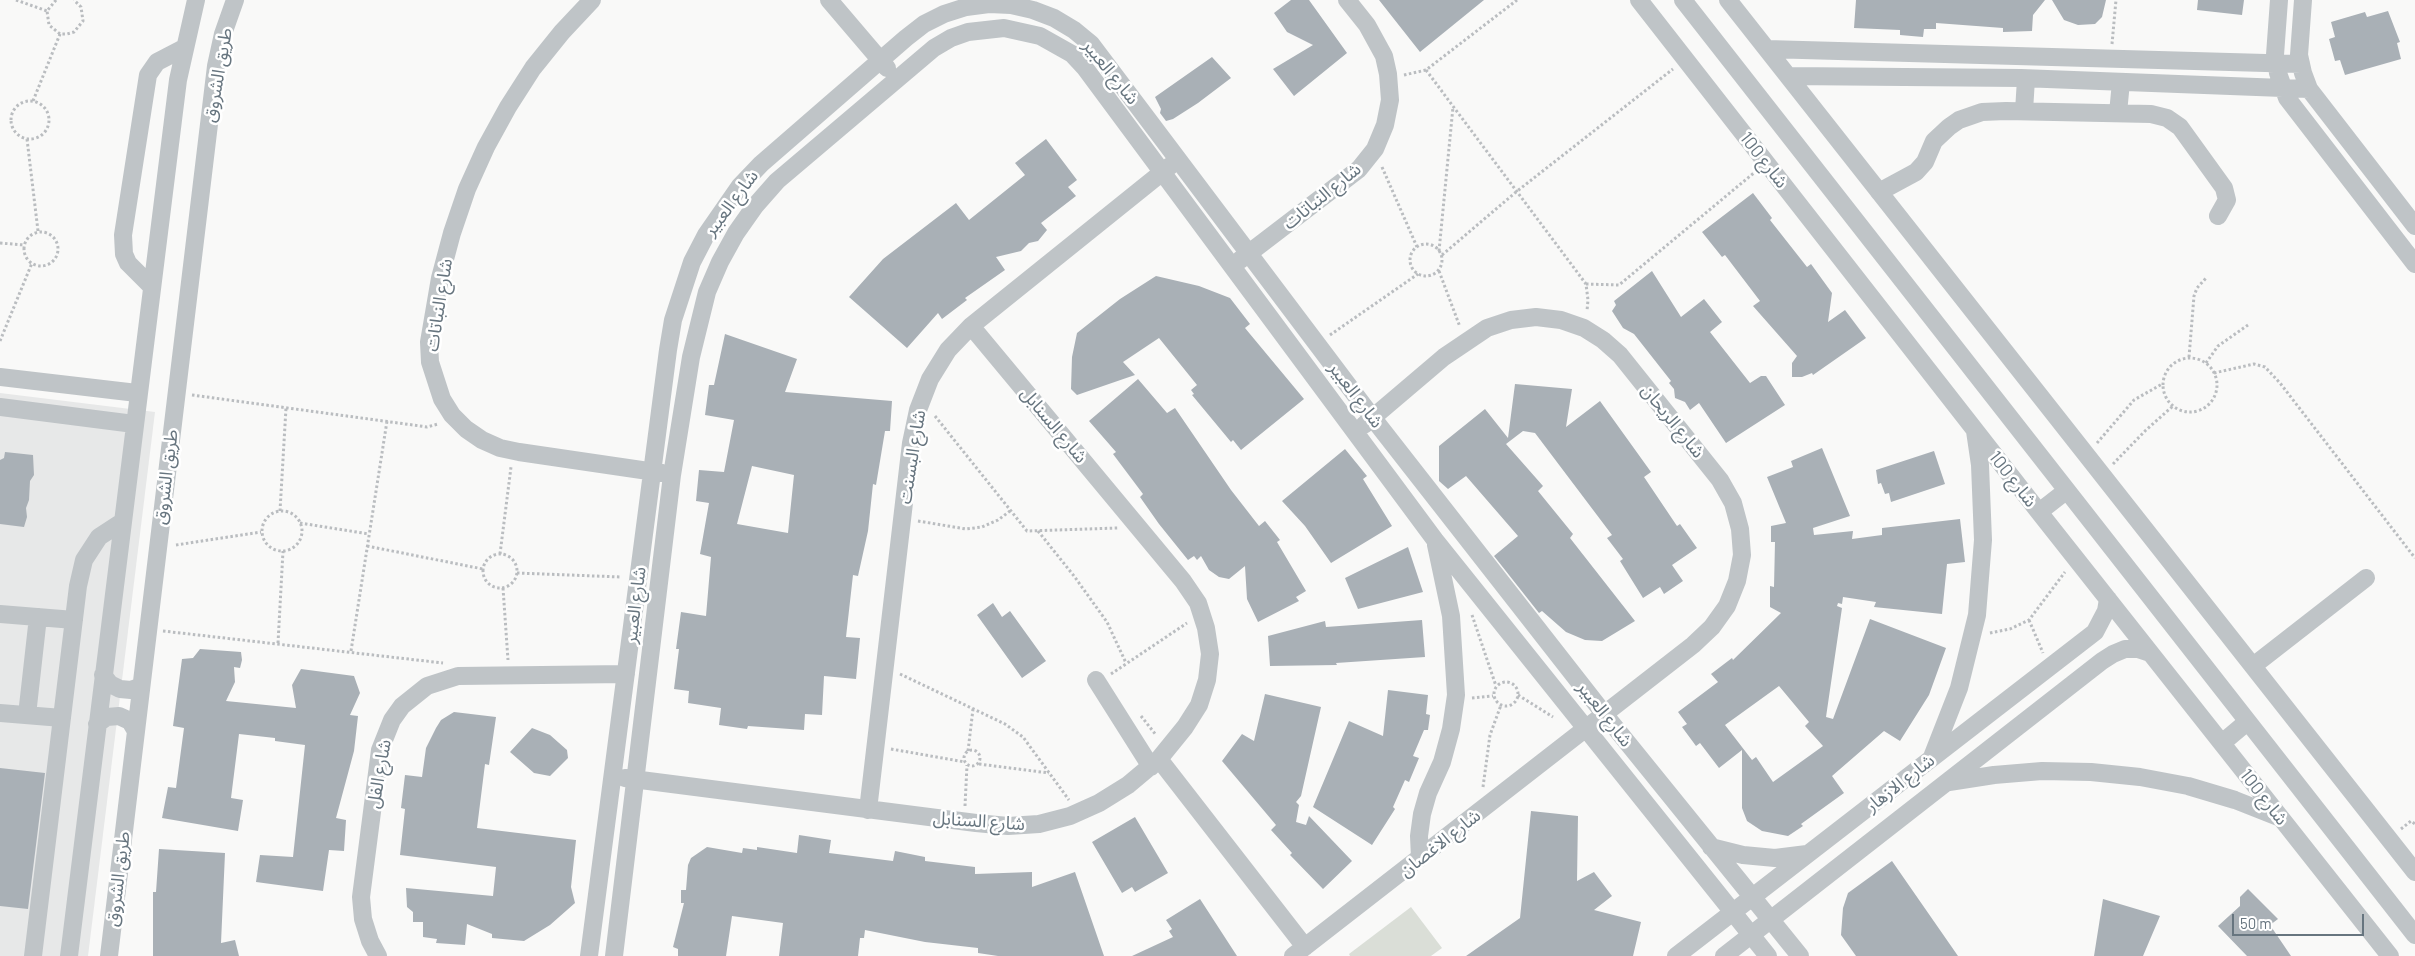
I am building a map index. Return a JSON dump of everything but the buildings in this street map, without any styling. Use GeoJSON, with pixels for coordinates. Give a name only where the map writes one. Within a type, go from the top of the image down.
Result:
{"type":"FeatureCollection","features":[{"type":"Feature","properties":{"kind":"street","name":"طريق الشروق"},"geometry":{"type":"LineString","coordinates":[[69,956],[151,286],[184,48],[196,0]]}},
{"type":"Feature","properties":{"kind":"street","name":"طريق الشروق"},"geometry":{"type":"LineString","coordinates":[[111,953],[141,686],[216,66],[223,34],[235,0]]}},
{"type":"Feature","properties":{"kind":"street","name":"شارع النباتات"},"geometry":{"type":"LineString","coordinates":[[592,0],[556,39],[508,107],[486,147],[467,189],[452,233],[440,278],[430,342],[430,362],[434,381],[452,415],[466,429],[482,440],[513,451],[672,475]]}},
{"type":"Feature","properties":{"kind":"street"},"geometry":{"type":"LineString","coordinates":[[829,0],[896,79]]}},
{"type":"Feature","properties":{"kind":"street","name":"شارع النباتات"},"geometry":{"type":"LineString","coordinates":[[1232,266],[1359,170],[1375,149],[1385,125],[1390,100],[1388,74],[1377,40],[1347,0]]}},
{"type":"Feature","properties":{"kind":"street","name":"شارع 100"},"geometry":{"type":"LineString","coordinates":[[1640,0],[2039,512],[2390,956]]}},
{"type":"Feature","properties":{"kind":"street","name":"شارع 100"},"geometry":{"type":"LineString","coordinates":[[1683,0],[2415,935]]}},
{"type":"Feature","properties":{"kind":"street"},"geometry":{"type":"LineString","coordinates":[[1728,0],[2415,872]]}},
{"type":"Feature","properties":{"kind":"street"},"geometry":{"type":"LineString","coordinates":[[2279,0],[2274,45],[2276,65],[2283,89],[2298,115],[2415,264]]}},
{"type":"Feature","properties":{"kind":"street"},"geometry":{"type":"LineString","coordinates":[[2303,0],[2299,45],[2301,64],[2309,89],[2415,226]]}},
{"type":"Feature","properties":{"kind":"street","name":"شارع العبير"},"geometry":{"type":"LineString","coordinates":[[589,956],[673,320],[692,262],[706,235],[740,186],[761,164],[880,60],[924,24],[944,14],[966,7],[988,4],[1011,5],[1033,10],[1054,18],[1074,30],[1091,44],[1372,417],[1605,715],[1800,956]]}},
{"type":"Feature","properties":{"kind":"street","name":"شارع العبير"},"geometry":{"type":"LineString","coordinates":[[614,956],[672,475],[697,324],[713,277],[736,233],[755,206],[777,181],[896,79],[934,48],[950,38],[968,32],[1004,28],[1040,36],[1072,54],[1085,68],[1435,540],[1768,956]]}},
{"type":"Feature","properties":{"kind":"street"},"geometry":{"type":"LineString","coordinates":[[151,286],[128,263],[122,245],[123,235],[148,75],[157,62],[184,48]]}},
{"type":"Feature","properties":{"kind":"street"},"geometry":{"type":"LineString","coordinates":[[1767,49],[2276,65],[2301,64]]}},
{"type":"Feature","properties":{"kind":"street"},"geometry":{"type":"LineString","coordinates":[[2023,56],[2024,111]]}},
{"type":"Feature","properties":{"kind":"street"},"geometry":{"type":"LineString","coordinates":[[1788,76],[2024,79],[2309,89]]}},
{"type":"Feature","properties":{"kind":"street"},"geometry":{"type":"LineString","coordinates":[[2118,113],[2121,82]]}},
{"type":"Feature","properties":{"kind":"street"},"geometry":{"type":"LineString","coordinates":[[1879,192],[1916,172],[1924,162],[1939,134],[1959,120],[1988,111],[2159,115],[2180,127],[2226,191],[2227,200],[2218,216]]}},
{"type":"Feature","properties":{"kind":"street","name":"شارع البسنت"},"geometry":{"type":"LineString","coordinates":[[868,810],[911,443],[922,400],[930,378],[948,350],[971,326],[1179,159]]}},
{"type":"Feature","properties":{"kind":"street","name":"شارع الريحان"},"geometry":{"type":"LineString","coordinates":[[1356,431],[1466,341],[1487,328],[1511,320],[1536,317],[1560,320],[1584,328],[1603,340],[1620,355],[1720,480],[1733,503],[1740,529],[1742,555],[1737,581],[1728,606],[1712,627],[1693,645],[1586,730]]}},
{"type":"Feature","properties":{"kind":"street","name":"شارع السنابل"},"geometry":{"type":"LineString","coordinates":[[612,776],[868,810],[1008,826],[1039,824],[1078,812],[1099,803],[1159,759],[1198,705],[1207,680],[1210,654],[1206,628],[1198,602],[1183,580],[971,326]]}},
{"type":"Feature","properties":{"kind":"street"},"geometry":{"type":"LineString","coordinates":[[0,377],[138,393]]}},
{"type":"Feature","properties":{"kind":"street"},"geometry":{"type":"LineString","coordinates":[[0,407],[134,424]]}},
{"type":"Feature","properties":{"kind":"street"},"geometry":{"type":"LineString","coordinates":[[1932,758],[1959,688],[1973,637],[1981,578],[1983,540],[1980,466],[1974,428]]}},
{"type":"Feature","properties":{"kind":"street"},"geometry":{"type":"LineString","coordinates":[[2039,512],[2066,491]]}},
{"type":"Feature","properties":{"kind":"street"},"geometry":{"type":"LineString","coordinates":[[33,956],[74,620],[84,560],[99,537],[122,522]]}},
{"type":"Feature","properties":{"kind":"street"},"geometry":{"type":"LineString","coordinates":[[1420,858],[1419,836],[1422,814],[1428,793],[1442,762],[1451,729],[1456,695],[1451,616],[1435,540]]}},
{"type":"Feature","properties":{"kind":"street"},"geometry":{"type":"LineString","coordinates":[[2253,666],[2366,578]]}},
{"type":"Feature","properties":{"kind":"street","name":"شارع الازهار"},"geometry":{"type":"LineString","coordinates":[[1676,956],[2085,640],[2102,622],[2108,599]]}},
{"type":"Feature","properties":{"kind":"street"},"geometry":{"type":"LineString","coordinates":[[0,614],[74,620]]}},
{"type":"Feature","properties":{"kind":"street"},"geometry":{"type":"LineString","coordinates":[[28,715],[38,617]]}},
{"type":"Feature","properties":{"kind":"street"},"geometry":{"type":"LineString","coordinates":[[2085,640],[2093,641],[2099,646],[2102,653],[2102,661]]}},
{"type":"Feature","properties":{"kind":"street","name":"شارع الازهار"},"geometry":{"type":"LineString","coordinates":[[1724,956],[2102,661],[2125,649],[2138,649],[2150,653]]}},
{"type":"Feature","properties":{"kind":"street","name":"شارع الفل"},"geometry":{"type":"LineString","coordinates":[[378,956],[370,941],[363,920],[361,896],[380,750],[392,720],[408,701],[427,686],[458,676],[626,674]]}},
{"type":"Feature","properties":{"kind":"street"},"geometry":{"type":"LineString","coordinates":[[103,676],[110,684],[120,689],[131,690],[141,686]]}},
{"type":"Feature","properties":{"kind":"street"},"geometry":{"type":"LineString","coordinates":[[1096,680],[1159,759],[1299,952]]}},
{"type":"Feature","properties":{"kind":"street"},"geometry":{"type":"LineString","coordinates":[[0,712],[62,718]]}},
{"type":"Feature","properties":{"kind":"street"},"geometry":{"type":"LineString","coordinates":[[97,724],[107,717],[119,716],[130,721],[136,731]]}},
{"type":"Feature","properties":{"kind":"street"},"geometry":{"type":"LineString","coordinates":[[2222,743],[2248,722]]}},
{"type":"Feature","properties":{"kind":"street","name":"شارع الاغصان"},"geometry":{"type":"LineString","coordinates":[[1299,952],[1586,730]]}},
{"type":"Feature","properties":{"kind":"street"},"geometry":{"type":"LineString","coordinates":[[1946,783],[1994,775],[2042,771],[2091,772],[2130,776],[2188,786],[2235,800],[2280,818]]}},
{"type":"Feature","properties":{"kind":"street"},"geometry":{"type":"LineString","coordinates":[[1711,847],[1743,855],[1767,857],[1807,854]]}},
{"type":"Feature","properties":{"kind":"path"},"geometry":{"type":"LineString","coordinates":[[16,0],[47,11]]}},
{"type":"Feature","properties":{"kind":"path"},"geometry":{"type":"LineString","coordinates":[[56,0],[47,11],[49,25],[60,34],[74,32],[83,21],[81,7],[74,0]]}},
{"type":"Feature","properties":{"kind":"path"},"geometry":{"type":"LineString","coordinates":[[1388,74],[1409,74],[1426,70],[1517,0]]}},
{"type":"Feature","properties":{"kind":"path"},"geometry":{"type":"LineString","coordinates":[[2111,59],[2116,0]]}},
{"type":"Feature","properties":{"kind":"path"},"geometry":{"type":"LineString","coordinates":[[33,101],[60,34]]}},
{"type":"Feature","properties":{"kind":"path"},"geometry":{"type":"LineString","coordinates":[[1442,255],[1516,192],[1686,60]]}},
{"type":"Feature","properties":{"kind":"path"},"geometry":{"type":"LineString","coordinates":[[1426,70],[1586,284],[1588,300]]}},
{"type":"Feature","properties":{"kind":"path"},"geometry":{"type":"LineString","coordinates":[[33,101],[46,109],[50,123],[42,136],[28,139],[15,132],[11,117],[19,105],[33,101]]}},
{"type":"Feature","properties":{"kind":"path"},"geometry":{"type":"LineString","coordinates":[[1439,250],[1453,107]]}},
{"type":"Feature","properties":{"kind":"path"},"geometry":{"type":"LineString","coordinates":[[28,139],[38,232]]}},
{"type":"Feature","properties":{"kind":"path"},"geometry":{"type":"LineString","coordinates":[[1375,149],[1417,247]]}},
{"type":"Feature","properties":{"kind":"path"},"geometry":{"type":"LineString","coordinates":[[1586,284],[1619,285],[1767,162]]}},
{"type":"Feature","properties":{"kind":"path"},"geometry":{"type":"LineString","coordinates":[[38,232],[51,234],[58,245],[56,258],[45,266],[32,263],[24,252],[24,245],[32,234],[38,232]]}},
{"type":"Feature","properties":{"kind":"path"},"geometry":{"type":"LineString","coordinates":[[0,243],[24,245]]}},
{"type":"Feature","properties":{"kind":"path"},"geometry":{"type":"LineString","coordinates":[[1429,244],[1439,250],[1442,255],[1442,263],[1439,270],[1429,276],[1418,274],[1413,270],[1410,258],[1417,247],[1429,244]]}},
{"type":"Feature","properties":{"kind":"path"},"geometry":{"type":"LineString","coordinates":[[0,341],[32,263]]}},
{"type":"Feature","properties":{"kind":"path"},"geometry":{"type":"LineString","coordinates":[[1439,270],[1466,341]]}},
{"type":"Feature","properties":{"kind":"path"},"geometry":{"type":"LineString","coordinates":[[1318,344],[1418,274]]}},
{"type":"Feature","properties":{"kind":"path"},"geometry":{"type":"LineString","coordinates":[[2189,357],[2194,296],[2196,288],[2207,277]]}},
{"type":"Feature","properties":{"kind":"path"},"geometry":{"type":"LineString","coordinates":[[2206,362],[2218,346],[2248,325]]}},
{"type":"Feature","properties":{"kind":"path"},"geometry":{"type":"LineString","coordinates":[[2189,357],[2206,362],[2214,373],[2216,389],[2209,404],[2203,408],[2188,412],[2173,406],[2165,396],[2162,384],[2170,365],[2189,357]]}},
{"type":"Feature","properties":{"kind":"path"},"geometry":{"type":"LineString","coordinates":[[2214,373],[2254,364],[2265,368],[2280,383],[2415,558]]}},
{"type":"Feature","properties":{"kind":"path"},"geometry":{"type":"LineString","coordinates":[[2087,455],[2118,415],[2134,400],[2162,384]]}},
{"type":"Feature","properties":{"kind":"path"},"geometry":{"type":"LineString","coordinates":[[176,393],[427,427],[445,421],[452,415]]}},
{"type":"Feature","properties":{"kind":"path"},"geometry":{"type":"LineString","coordinates":[[922,400],[1026,531],[1139,527]]}},
{"type":"Feature","properties":{"kind":"path"},"geometry":{"type":"LineString","coordinates":[[2103,476],[2146,430],[2173,406]]}},
{"type":"Feature","properties":{"kind":"path"},"geometry":{"type":"LineString","coordinates":[[280,511],[286,408]]}},
{"type":"Feature","properties":{"kind":"path"},"geometry":{"type":"LineString","coordinates":[[351,651],[387,421]]}},
{"type":"Feature","properties":{"kind":"path"},"geometry":{"type":"LineString","coordinates":[[500,554],[513,451]]}},
{"type":"Feature","properties":{"kind":"path"},"geometry":{"type":"LineString","coordinates":[[280,511],[292,514],[300,523],[301,536],[299,541],[289,550],[277,551],[266,544],[261,532],[268,516],[280,511]]}},
{"type":"Feature","properties":{"kind":"path"},"geometry":{"type":"LineString","coordinates":[[923,522],[966,528],[982,527],[998,520],[1010,511]]}},
{"type":"Feature","properties":{"kind":"path"},"geometry":{"type":"LineString","coordinates":[[300,523],[369,534]]}},
{"type":"Feature","properties":{"kind":"path"},"geometry":{"type":"LineString","coordinates":[[1038,531],[1074,576],[1106,622],[1126,663]]}},
{"type":"Feature","properties":{"kind":"path"},"geometry":{"type":"LineString","coordinates":[[158,548],[261,532]]}},
{"type":"Feature","properties":{"kind":"path"},"geometry":{"type":"LineString","coordinates":[[367,546],[483,569]]}},
{"type":"Feature","properties":{"kind":"path"},"geometry":{"type":"LineString","coordinates":[[278,643],[283,551]]}},
{"type":"Feature","properties":{"kind":"path"},"geometry":{"type":"LineString","coordinates":[[500,554],[512,558],[516,563],[517,573],[514,581],[503,588],[491,585],[483,575],[483,569],[489,558],[500,554]]}},
{"type":"Feature","properties":{"kind":"path"},"geometry":{"type":"LineString","coordinates":[[1973,637],[2010,629],[2029,620],[2076,557]]}},
{"type":"Feature","properties":{"kind":"path"},"geometry":{"type":"LineString","coordinates":[[517,573],[638,578]]}},
{"type":"Feature","properties":{"kind":"path"},"geometry":{"type":"LineString","coordinates":[[503,588],[509,676]]}},
{"type":"Feature","properties":{"kind":"path"},"geometry":{"type":"LineString","coordinates":[[1469,607],[1496,686],[1493,696],[1501,705],[1511,705],[1515,702],[1518,695],[1516,686],[1506,681],[1496,686]]}},
{"type":"Feature","properties":{"kind":"path"},"geometry":{"type":"LineString","coordinates":[[1116,682],[1110,674],[1201,613]]}},
{"type":"Feature","properties":{"kind":"path"},"geometry":{"type":"LineString","coordinates":[[2029,620],[2049,667]]}},
{"type":"Feature","properties":{"kind":"path"},"geometry":{"type":"LineString","coordinates":[[148,629],[440,662],[451,668],[458,676]]}},
{"type":"Feature","properties":{"kind":"path"},"geometry":{"type":"LineString","coordinates":[[885,667],[1005,724],[1023,737],[1078,812]]}},
{"type":"Feature","properties":{"kind":"path"},"geometry":{"type":"LineString","coordinates":[[1518,695],[1557,719]]}},
{"type":"Feature","properties":{"kind":"path"},"geometry":{"type":"LineString","coordinates":[[1483,810],[1483,776],[1490,735],[1501,705]]}},
{"type":"Feature","properties":{"kind":"path"},"geometry":{"type":"LineString","coordinates":[[964,822],[966,763],[964,758],[968,751],[973,709]]}},
{"type":"Feature","properties":{"kind":"path"},"geometry":{"type":"LineString","coordinates":[[1138,712],[1159,759]]}},
{"type":"Feature","properties":{"kind":"path"},"geometry":{"type":"LineString","coordinates":[[875,747],[966,763],[973,767],[979,764],[1049,773]]}},
{"type":"Feature","properties":{"kind":"path"},"geometry":{"type":"LineString","coordinates":[[968,751],[979,752],[981,760],[979,764]]}},
{"type":"Feature","properties":{"kind":"shaded area"},"geometry":{"type":"Polygon","coordinates":[[[0,393],[155,412],[88,956],[0,956],[0,393]]]}},
{"type":"Feature","properties":{"kind":"shaded area"},"geometry":{"type":"Polygon","coordinates":[[[1411,907],[1442,948],[1431,956],[1350,956],[1349,954],[1411,907]]]}}]}
